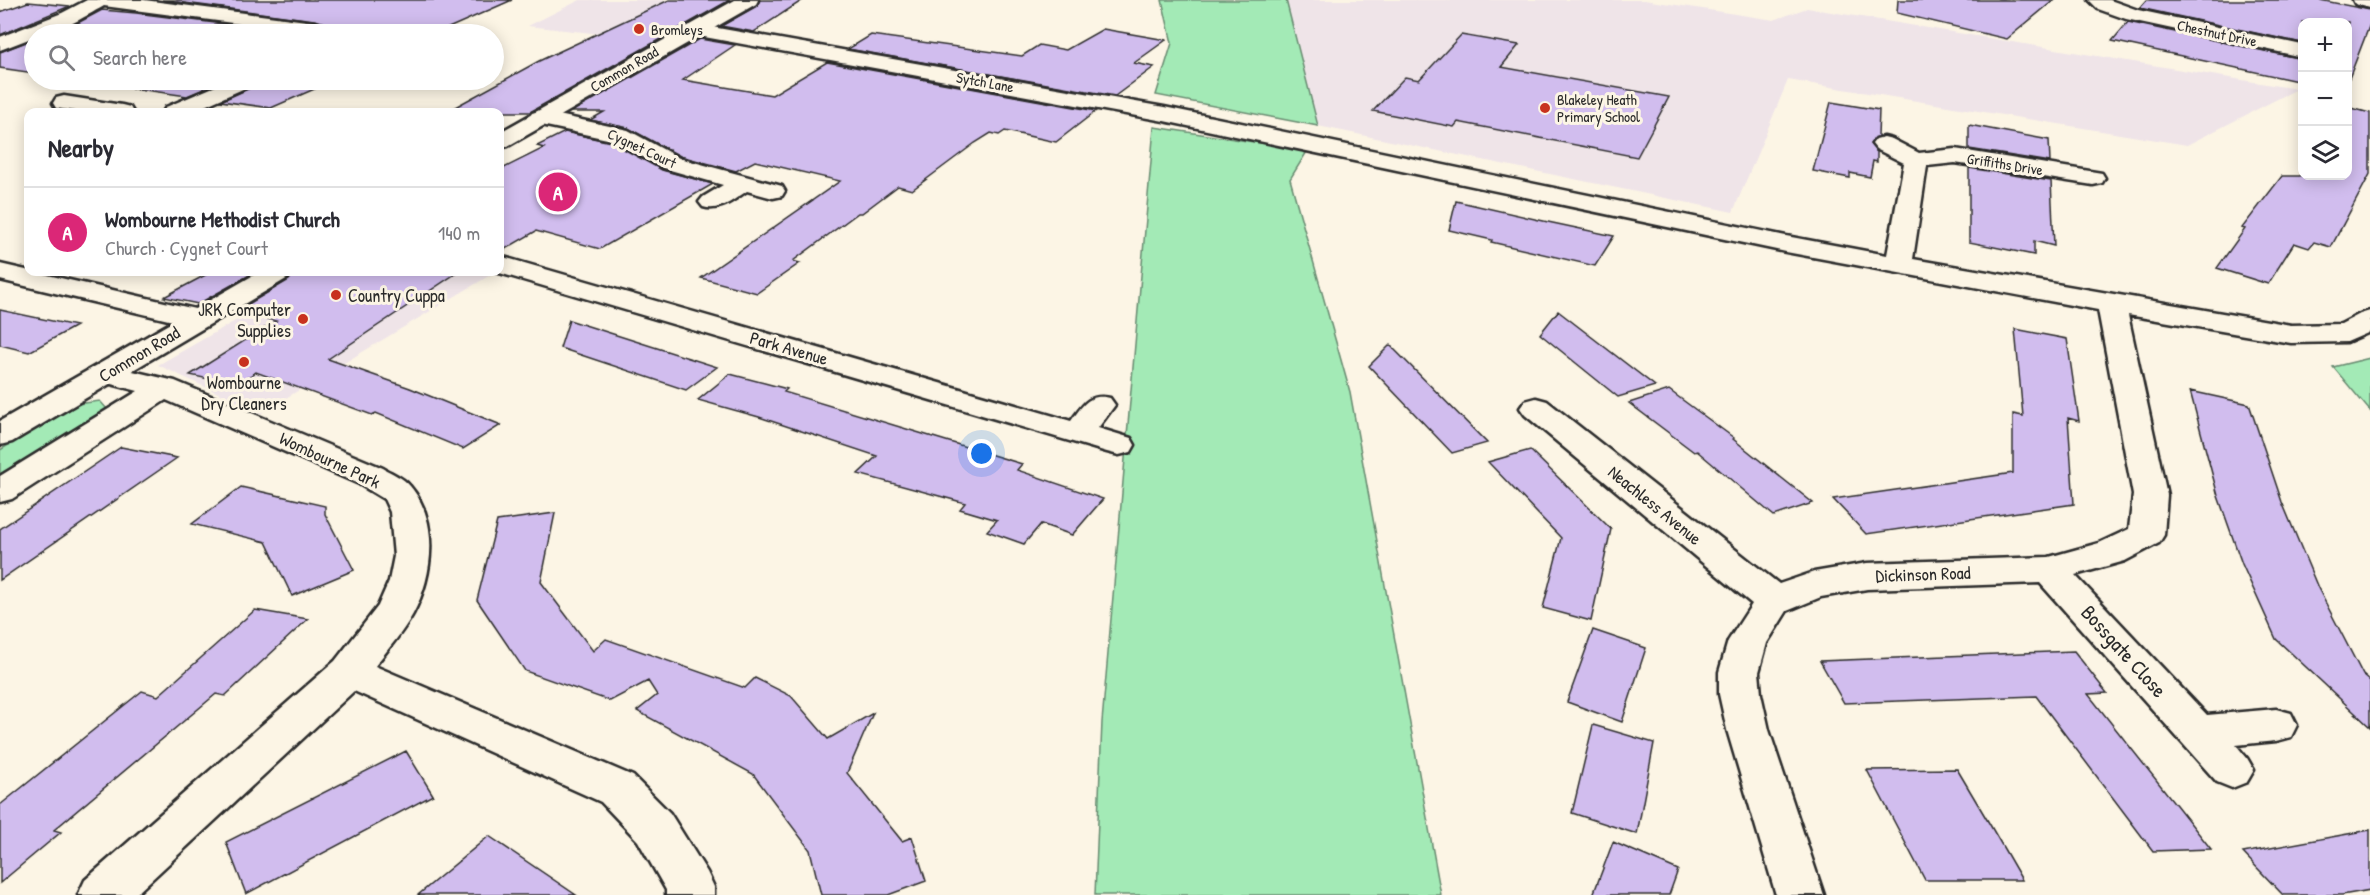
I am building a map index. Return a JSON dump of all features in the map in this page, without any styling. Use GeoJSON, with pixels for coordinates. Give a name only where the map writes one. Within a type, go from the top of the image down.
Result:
{"type":"FeatureCollection","features":[{"type":"Feature","properties":{"kind":"street"},"geometry":{"type":"LineString","coordinates":[[51,24],[102,0],[284,24]]}},
{"type":"Feature","properties":{"kind":"street","name":"Common Road"},"geometry":{"type":"LineString","coordinates":[[504,139],[749,0]]}},
{"type":"Feature","properties":{"kind":"street","name":"Chestnut Drive"},"geometry":{"type":"LineString","coordinates":[[2098,0],[2105,5],[2133,15],[2298,50]]}},
{"type":"Feature","properties":{"kind":"street"},"geometry":{"type":"LineString","coordinates":[[2362,0],[2370,2]]}},
{"type":"Feature","properties":{"kind":"street","name":"Sytch Lane"},"geometry":{"type":"LineString","coordinates":[[695,30],[1164,114],[1774,242],[2111,304],[2291,334],[2347,333],[2370,320]]}},
{"type":"Feature","properties":{"kind":"street"},"geometry":{"type":"LineString","coordinates":[[0,44],[24,35]]}},
{"type":"Feature","properties":{"kind":"street"},"geometry":{"type":"LineString","coordinates":[[183,108],[224,90]]}},
{"type":"Feature","properties":{"kind":"street"},"geometry":{"type":"LineString","coordinates":[[64,103],[96,108]]}},
{"type":"Feature","properties":{"kind":"street","name":"Cygnet Court"},"geometry":{"type":"LineString","coordinates":[[540,118],[620,135],[671,164],[773,191]]}},
{"type":"Feature","properties":{"kind":"street"},"geometry":{"type":"LineString","coordinates":[[1884,144],[1916,160],[1899,265]]}},
{"type":"Feature","properties":{"kind":"street","name":"Griffiths Drive"},"geometry":{"type":"LineString","coordinates":[[1916,160],[1955,156],[2093,178]]}},
{"type":"Feature","properties":{"kind":"street"},"geometry":{"type":"LineString","coordinates":[[712,202],[743,183]]}},
{"type":"Feature","properties":{"kind":"street","name":"Park Avenue"},"geometry":{"type":"LineString","coordinates":[[504,265],[1119,445]]}},
{"type":"Feature","properties":{"kind":"street"},"geometry":{"type":"LineString","coordinates":[[0,272],[198,318]]}},
{"type":"Feature","properties":{"kind":"street","name":"Common Road"},"geometry":{"type":"LineString","coordinates":[[0,435],[271,276]]}},
{"type":"Feature","properties":{"kind":"street","name":"Dickinson Road"},"geometry":{"type":"LineString","coordinates":[[1774,601],[1814,585],[1868,576],[2049,570],[2112,552],[2146,535],[2150,495],[2111,304]]}},
{"type":"Feature","properties":{"kind":"street","name":"Wombourne Park"},"geometry":{"type":"LineString","coordinates":[[102,895],[349,672],[395,612],[408,581],[412,556],[408,512],[397,492],[371,476],[164,388],[107,374]]}},
{"type":"Feature","properties":{"kind":"street"},"geometry":{"type":"LineString","coordinates":[[0,490],[164,388]]}},
{"type":"Feature","properties":{"kind":"street"},"geometry":{"type":"LineString","coordinates":[[1078,433],[1099,405]]}},
{"type":"Feature","properties":{"kind":"street","name":"Neachless Avenue"},"geometry":{"type":"LineString","coordinates":[[1536,408],[1774,601]]}},
{"type":"Feature","properties":{"kind":"street","name":"Bossgate Close"},"geometry":{"type":"LineString","coordinates":[[2049,570],[2232,770]]}},
{"type":"Feature","properties":{"kind":"street"},"geometry":{"type":"LineString","coordinates":[[1774,601],[1748,641],[1739,672],[1740,694],[1748,730],[1800,895]]}},
{"type":"Feature","properties":{"kind":"street"},"geometry":{"type":"LineString","coordinates":[[349,672],[617,789],[654,827],[690,886],[690,895]]}},
{"type":"Feature","properties":{"kind":"street"},"geometry":{"type":"LineString","coordinates":[[2198,732],[2276,725]]}},
{"type":"Feature","properties":{"kind":"shaded area"},"geometry":{"type":"Polygon","coordinates":[[[580,0],[712,0],[656,40],[528,26],[580,0]]]}},
{"type":"Feature","properties":{"kind":"shaded area","name":"Blakeley Heath Primary School"},"geometry":{"type":"Polygon","coordinates":[[[1286,0],[1644,0],[1774,20],[1807,8],[2297,89],[2187,145],[1788,80],[1733,212],[1318,126],[1286,0]]]}},
{"type":"Feature","properties":{"kind":"shaded area"},"geometry":{"type":"Polygon","coordinates":[[[314,276],[489,276],[261,413],[158,365],[314,276]]]}},
{"type":"Feature","properties":{"kind":"green space"},"geometry":{"type":"Polygon","coordinates":[[[1162,0],[1286,0],[1318,126],[1156,95],[1172,43],[1162,0]]]}},
{"type":"Feature","properties":{"kind":"green space"},"geometry":{"type":"Polygon","coordinates":[[[1154,127],[1308,150],[1290,179],[1350,392],[1441,895],[1095,895],[1102,722],[1154,127]]]}},
{"type":"Feature","properties":{"kind":"green space"},"geometry":{"type":"Polygon","coordinates":[[[2370,358],[2370,411],[2333,367],[2370,358]]]}},
{"type":"Feature","properties":{"kind":"green space"},"geometry":{"type":"Polygon","coordinates":[[[100,401],[107,409],[0,476],[0,450],[77,404],[100,401]]]}},
{"type":"Feature","properties":{"kind":"building"},"geometry":{"type":"Polygon","coordinates":[[[162,0],[512,0],[458,24],[329,24],[162,0]]]}},
{"type":"Feature","properties":{"kind":"building"},"geometry":{"type":"Polygon","coordinates":[[[669,0],[730,0],[530,112],[504,112],[504,108],[453,108],[486,90],[504,90],[504,80],[539,61],[669,0]]]}},
{"type":"Feature","properties":{"kind":"building"},"geometry":{"type":"Polygon","coordinates":[[[760,0],[803,0],[754,32],[721,26],[757,6],[760,0]]]}},
{"type":"Feature","properties":{"kind":"building"},"geometry":{"type":"Polygon","coordinates":[[[1898,0],[2054,0],[2007,39],[1897,13],[1898,0]]]}},
{"type":"Feature","properties":{"kind":"building"},"geometry":{"type":"Polygon","coordinates":[[[2147,0],[2320,0],[2370,10],[2370,24],[2352,71],[2352,18],[2298,18],[2298,42],[2140,8],[2147,0]]]}},
{"type":"Feature","properties":{"kind":"building"},"geometry":{"type":"Polygon","coordinates":[[[28,2],[70,6],[0,35],[0,12],[28,2]]]}},
{"type":"Feature","properties":{"kind":"building"},"geometry":{"type":"Polygon","coordinates":[[[102,10],[223,24],[76,24],[102,10]]]}},
{"type":"Feature","properties":{"kind":"building"},"geometry":{"type":"Polygon","coordinates":[[[2128,22],[2298,58],[2298,81],[2112,41],[2128,22]]]}},
{"type":"Feature","properties":{"kind":"building"},"geometry":{"type":"Polygon","coordinates":[[[1103,29],[1166,40],[1134,63],[1154,67],[1115,96],[848,49],[871,35],[1022,56],[1039,45],[1066,50],[1103,29]]]}},
{"type":"Feature","properties":{"kind":"building"},"geometry":{"type":"Polygon","coordinates":[[[1461,35],[1519,45],[1501,67],[1669,97],[1637,157],[1458,122],[1454,127],[1373,111],[1405,77],[1419,80],[1461,35]]]}},
{"type":"Feature","properties":{"kind":"building"},"geometry":{"type":"Polygon","coordinates":[[[700,39],[735,45],[683,80],[772,95],[827,62],[1096,111],[1056,142],[1005,131],[999,135],[991,133],[912,190],[898,186],[862,213],[858,213],[793,261],[800,263],[757,293],[701,278],[840,181],[755,161],[736,171],[680,156],[628,128],[590,120],[604,112],[571,112],[700,39]]]}},
{"type":"Feature","properties":{"kind":"building"},"geometry":{"type":"Polygon","coordinates":[[[24,43],[24,72],[0,68],[0,52],[24,43]]]}},
{"type":"Feature","properties":{"kind":"building"},"geometry":{"type":"Polygon","coordinates":[[[145,90],[201,90],[187,96],[145,90]]]}},
{"type":"Feature","properties":{"kind":"building"},"geometry":{"type":"Polygon","coordinates":[[[246,90],[312,90],[271,108],[221,101],[246,90]]]}},
{"type":"Feature","properties":{"kind":"building"},"geometry":{"type":"Polygon","coordinates":[[[1831,102],[1879,110],[1878,136],[1870,144],[1877,152],[1877,162],[1873,161],[1870,177],[1850,173],[1850,178],[1813,171],[1831,102]]]}},
{"type":"Feature","properties":{"kind":"building"},"geometry":{"type":"Polygon","coordinates":[[[2352,108],[2370,113],[2370,174],[2331,247],[2314,242],[2309,248],[2294,243],[2268,284],[2217,268],[2245,229],[2242,228],[2282,176],[2298,176],[2298,180],[2352,180],[2352,108]]]}},
{"type":"Feature","properties":{"kind":"building"},"geometry":{"type":"Polygon","coordinates":[[[1969,125],[2049,140],[2050,162],[1969,149],[1969,125]]]}},
{"type":"Feature","properties":{"kind":"building"},"geometry":{"type":"Polygon","coordinates":[[[565,132],[611,142],[662,170],[713,184],[600,249],[536,231],[504,250],[504,168],[544,148],[537,146],[565,132]]]}},
{"type":"Feature","properties":{"kind":"building"},"geometry":{"type":"Polygon","coordinates":[[[1969,168],[2051,181],[2054,246],[2034,241],[2034,255],[1969,242],[1969,168]]]}},
{"type":"Feature","properties":{"kind":"building"},"geometry":{"type":"Polygon","coordinates":[[[1456,201],[1614,236],[1595,266],[1449,230],[1456,201]]]}},
{"type":"Feature","properties":{"kind":"building"},"geometry":{"type":"Polygon","coordinates":[[[203,276],[248,276],[198,304],[164,297],[203,276]]]}},
{"type":"Feature","properties":{"kind":"building"},"geometry":{"type":"Polygon","coordinates":[[[292,276],[452,276],[328,359],[410,388],[501,425],[463,449],[376,413],[372,415],[256,372],[236,385],[190,375],[276,321],[235,312],[289,280],[292,276]]]}},
{"type":"Feature","properties":{"kind":"building"},"geometry":{"type":"Polygon","coordinates":[[[0,310],[76,326],[29,352],[0,345],[0,310]]]}},
{"type":"Feature","properties":{"kind":"building"},"geometry":{"type":"Polygon","coordinates":[[[1558,311],[1655,386],[1618,397],[1540,334],[1558,311]]]}},
{"type":"Feature","properties":{"kind":"building"},"geometry":{"type":"Polygon","coordinates":[[[569,320],[717,367],[686,390],[560,348],[569,320]]]}},
{"type":"Feature","properties":{"kind":"building"},"geometry":{"type":"Polygon","coordinates":[[[2015,329],[2067,339],[2079,421],[2068,418],[2074,504],[1866,534],[1833,499],[2013,473],[2013,414],[2023,416],[2015,329]]]}},
{"type":"Feature","properties":{"kind":"building"},"geometry":{"type":"Polygon","coordinates":[[[1390,345],[1487,443],[1452,453],[1369,366],[1390,345]]]}},
{"type":"Feature","properties":{"kind":"building"},"geometry":{"type":"Polygon","coordinates":[[[730,374],[787,389],[784,392],[1022,464],[1017,470],[1103,499],[1072,535],[1041,524],[1024,544],[987,531],[997,520],[960,509],[965,503],[858,474],[877,456],[759,417],[698,400],[730,374]]]}},
{"type":"Feature","properties":{"kind":"building"},"geometry":{"type":"Polygon","coordinates":[[[1669,390],[1734,438],[1813,503],[1774,516],[1697,451],[1694,452],[1629,403],[1669,390]]]}},
{"type":"Feature","properties":{"kind":"building"},"geometry":{"type":"Polygon","coordinates":[[[2190,391],[2249,404],[2282,502],[2318,588],[2363,675],[2370,681],[2370,727],[2276,639],[2242,564],[2218,496],[2190,391]]]}},
{"type":"Feature","properties":{"kind":"building"},"geometry":{"type":"Polygon","coordinates":[[[121,447],[177,458],[0,580],[0,529],[121,447]]]}},
{"type":"Feature","properties":{"kind":"building"},"geometry":{"type":"Polygon","coordinates":[[[1530,450],[1611,529],[1591,621],[1543,608],[1561,538],[1488,462],[1530,450]]]}},
{"type":"Feature","properties":{"kind":"building"},"geometry":{"type":"Polygon","coordinates":[[[241,487],[325,506],[325,514],[354,570],[292,596],[266,542],[192,524],[241,487]]]}},
{"type":"Feature","properties":{"kind":"building"},"geometry":{"type":"Polygon","coordinates":[[[555,513],[541,582],[593,651],[606,639],[745,688],[755,678],[791,696],[828,739],[873,713],[847,773],[902,841],[912,837],[926,881],[888,895],[821,895],[810,850],[753,774],[637,711],[657,695],[648,681],[610,701],[525,671],[477,600],[497,521],[555,513]]]}},
{"type":"Feature","properties":{"kind":"building"},"geometry":{"type":"Polygon","coordinates":[[[255,610],[308,619],[225,696],[216,694],[54,830],[61,832],[0,883],[0,805],[142,691],[158,696],[255,610]]]}},
{"type":"Feature","properties":{"kind":"building"},"geometry":{"type":"Polygon","coordinates":[[[1593,630],[1646,648],[1622,722],[1567,702],[1593,630]]]}},
{"type":"Feature","properties":{"kind":"building"},"geometry":{"type":"Polygon","coordinates":[[[2074,651],[2107,693],[2088,694],[2211,849],[2153,851],[2036,696],[1844,703],[1820,661],[2074,651]]]}},
{"type":"Feature","properties":{"kind":"building"},"geometry":{"type":"Polygon","coordinates":[[[1593,725],[1654,743],[1637,834],[1572,813],[1593,725]]]}},
{"type":"Feature","properties":{"kind":"building"},"geometry":{"type":"Polygon","coordinates":[[[406,751],[433,795],[246,894],[226,842],[406,751]]]}},
{"type":"Feature","properties":{"kind":"building"},"geometry":{"type":"Polygon","coordinates":[[[1957,769],[2022,880],[1925,880],[1867,770],[1957,769]]]}},
{"type":"Feature","properties":{"kind":"building"},"geometry":{"type":"Polygon","coordinates":[[[2370,830],[2370,890],[2342,895],[2283,895],[2243,853],[2370,830]]]}},
{"type":"Feature","properties":{"kind":"building"},"geometry":{"type":"Polygon","coordinates":[[[489,836],[576,895],[418,895],[489,836]]]}},
{"type":"Feature","properties":{"kind":"building"},"geometry":{"type":"Polygon","coordinates":[[[1613,842],[1678,870],[1669,895],[1593,895],[1613,842]]]}},
{"type":"Feature","properties":{"kind":"place","name":"Bromleys"},"geometry":{"type":"Point","coordinates":[639,29]}},
{"type":"Feature","properties":{"kind":"place","name":"Blakeley Heath Primary School"},"geometry":{"type":"Point","coordinates":[1545,108]}},
{"type":"Feature","properties":{"kind":"place","name":"Wombourne Methodist Church"},"geometry":{"type":"Point","coordinates":[558,192]}},
{"type":"Feature","properties":{"kind":"place","name":"Country Cuppa"},"geometry":{"type":"Point","coordinates":[336,295]}},
{"type":"Feature","properties":{"kind":"place","name":"JRK Computer Supplies"},"geometry":{"type":"Point","coordinates":[303,319]}},
{"type":"Feature","properties":{"kind":"place","name":"Wombourne Dry Cleaners"},"geometry":{"type":"Point","coordinates":[244,362]}}]}
